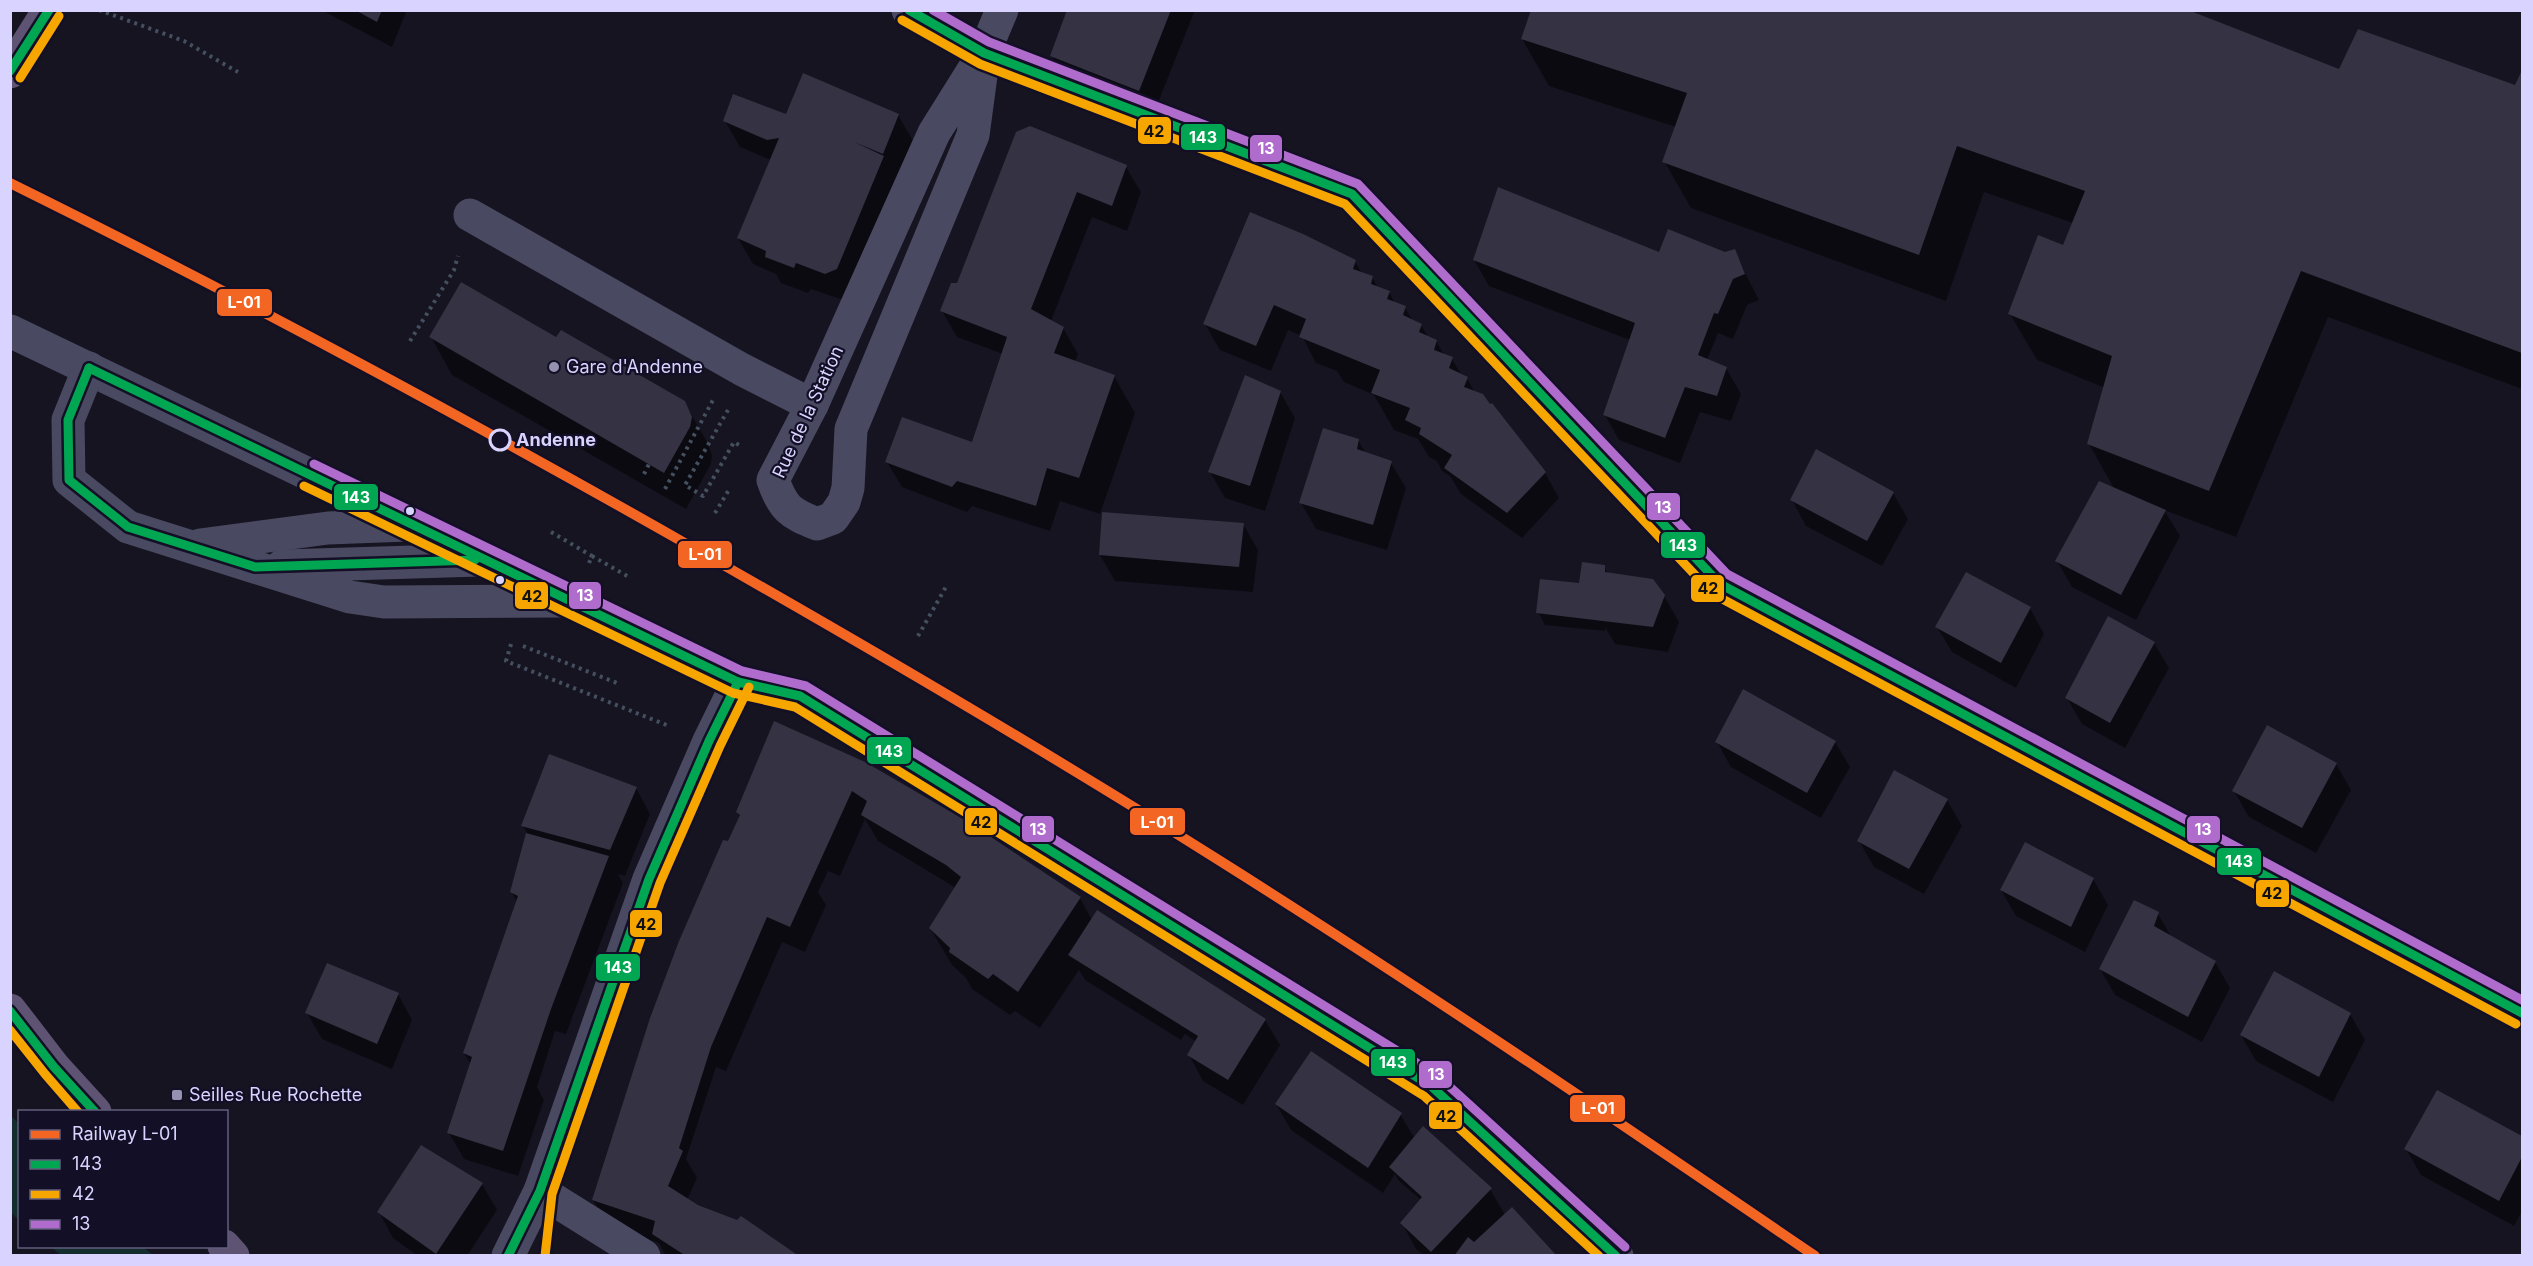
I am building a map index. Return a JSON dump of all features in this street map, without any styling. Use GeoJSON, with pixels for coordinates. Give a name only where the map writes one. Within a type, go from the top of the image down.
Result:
{"type":"FeatureCollection","features":[{"type":"Feature","properties":{"kind":"main road"},"geometry":{"type":"LineString","coordinates":[[10,72],[49,10]]}},
{"type":"Feature","properties":{"kind":"main road"},"geometry":{"type":"LineString","coordinates":[[10,1010],[54,1067],[93,1110]]}},
{"type":"Feature","properties":{"kind":"street"},"geometry":{"type":"LineString","coordinates":[[908,10],[984,53],[1352,194],[1720,584],[2523,1013]]}},
{"type":"Feature","properties":{"kind":"street","name":"Rue de la Station"},"geometry":{"type":"LineString","coordinates":[[984,53],[973,135],[851,429],[848,488],[844,502],[833,518],[817,524],[793,514],[781,502],[773,480],[812,405],[934,133],[984,53],[1002,10]]}},
{"type":"Feature","properties":{"kind":"street"},"geometry":{"type":"LineString","coordinates":[[470,214],[741,369],[812,405]]}},
{"type":"Feature","properties":{"kind":"street"},"geometry":{"type":"LineString","coordinates":[[10,331],[738,682],[800,696],[1431,1086],[1617,1256]]}},
{"type":"Feature","properties":{"kind":"street"},"geometry":{"type":"LineString","coordinates":[[89,368],[68,420],[69,480],[128,527],[350,597],[384,602],[570,601]]}},
{"type":"Feature","properties":{"kind":"street"},"geometry":{"type":"LineString","coordinates":[[191,547],[328,528],[413,525]]}},
{"type":"Feature","properties":{"kind":"street"},"geometry":{"type":"LineString","coordinates":[[255,567],[487,560]]}},
{"type":"Feature","properties":{"kind":"street"},"geometry":{"type":"LineString","coordinates":[[508,1256],[540,1191],[649,879],[709,741],[738,682]]}},
{"type":"Feature","properties":{"kind":"street"},"geometry":{"type":"LineString","coordinates":[[533,1256],[540,1191]]}},
{"type":"Feature","properties":{"kind":"street"},"geometry":{"type":"LineString","coordinates":[[540,1191],[644,1256]]}},
{"type":"Feature","properties":{"kind":"path"},"geometry":{"type":"LineString","coordinates":[[99,10],[184,41],[238,72]]}},
{"type":"Feature","properties":{"kind":"path"},"geometry":{"type":"LineString","coordinates":[[410,342],[454,270],[470,214]]}},
{"type":"Feature","properties":{"kind":"path"},"geometry":{"type":"LineString","coordinates":[[665,489],[715,396]]}},
{"type":"Feature","properties":{"kind":"path"},"geometry":{"type":"LineString","coordinates":[[731,404],[685,485],[703,495],[734,442],[751,453]]}},
{"type":"Feature","properties":{"kind":"path"},"geometry":{"type":"LineString","coordinates":[[644,474],[649,464]]}},
{"type":"Feature","properties":{"kind":"path"},"geometry":{"type":"LineString","coordinates":[[715,513],[733,483]]}},
{"type":"Feature","properties":{"kind":"path"},"geometry":{"type":"LineString","coordinates":[[551,532],[592,556]]}},
{"type":"Feature","properties":{"kind":"path"},"geometry":{"type":"LineString","coordinates":[[918,636],[947,585]]}},
{"type":"Feature","properties":{"kind":"path"},"geometry":{"type":"LineString","coordinates":[[617,683],[512,642],[506,661],[651,719]]}},
{"type":"Feature","properties":{"kind":"green space"},"geometry":{"type":"Polygon","coordinates":[[[10,1115],[18,1123],[18,1219],[11,1213],[10,1115]]]}},
{"type":"Feature","properties":{"kind":"green space"},"geometry":{"type":"Polygon","coordinates":[[[52,1248],[144,1248],[153,1255],[61,1255],[52,1248]]]}},
{"type":"Feature","properties":{"kind":"building"},"geometry":{"type":"Polygon","coordinates":[[[355,10],[382,10],[377,22],[355,10]]]}},
{"type":"Feature","properties":{"kind":"building"},"geometry":{"type":"Polygon","coordinates":[[[1067,10],[1171,10],[1139,91],[1050,56],[1067,10]]]}},
{"type":"Feature","properties":{"kind":"building"},"geometry":{"type":"Polygon","coordinates":[[[1531,10],[2188,10],[2339,69],[2358,29],[2515,85],[2522,70],[2522,353],[2301,271],[2209,491],[2087,444],[2112,356],[2008,314],[2038,235],[2063,245],[2085,191],[1957,146],[1919,255],[1662,162],[1687,93],[1521,39],[1531,10]]]}},
{"type":"Feature","properties":{"kind":"building"},"geometry":{"type":"Polygon","coordinates":[[[803,73],[899,114],[883,154],[854,142],[884,156],[837,269],[825,274],[796,263],[794,268],[765,257],[766,251],[737,238],[779,138],[767,140],[723,121],[733,94],[786,114],[803,73]]]}},
{"type":"Feature","properties":{"kind":"building"},"geometry":{"type":"Polygon","coordinates":[[[1030,126],[1127,165],[1112,206],[1077,192],[1031,309],[1064,327],[1054,353],[1115,375],[1079,478],[1047,468],[1036,506],[957,481],[952,487],[885,462],[902,417],[972,442],[1007,337],[940,311],[951,283],[957,283],[1016,132],[1030,126]]]}},
{"type":"Feature","properties":{"kind":"building"},"geometry":{"type":"Polygon","coordinates":[[[1498,187],[1659,252],[1668,229],[1725,252],[1735,249],[1745,274],[1733,279],[1718,314],[1714,313],[1698,355],[1727,367],[1717,396],[1685,387],[1665,438],[1603,415],[1635,323],[1473,260],[1498,187]]]}},
{"type":"Feature","properties":{"kind":"building"},"geometry":{"type":"Polygon","coordinates":[[[1250,212],[1303,234],[1356,260],[1353,269],[1373,276],[1371,284],[1390,291],[1387,299],[1406,306],[1403,315],[1422,324],[1419,332],[1437,340],[1434,350],[1453,357],[1449,368],[1468,377],[1464,387],[1483,394],[1490,404],[1492,403],[1546,472],[1507,513],[1444,468],[1452,455],[1419,434],[1421,428],[1405,420],[1410,408],[1371,393],[1380,370],[1299,337],[1306,319],[1274,305],[1256,346],[1203,324],[1250,212]]]}},
{"type":"Feature","properties":{"kind":"building","name":"Gare d'Andenne"},"geometry":{"type":"Polygon","coordinates":[[[461,282],[556,337],[561,330],[685,401],[692,417],[690,427],[664,473],[429,337],[461,282]]]}},
{"type":"Feature","properties":{"kind":"building"},"geometry":{"type":"Polygon","coordinates":[[[1245,375],[1281,391],[1250,486],[1208,472],[1245,375]]]}},
{"type":"Feature","properties":{"kind":"building"},"geometry":{"type":"Polygon","coordinates":[[[1323,428],[1359,439],[1357,449],[1392,461],[1373,525],[1299,503],[1323,428]]]}},
{"type":"Feature","properties":{"kind":"building"},"geometry":{"type":"Polygon","coordinates":[[[1816,449],[1894,492],[1867,541],[1790,500],[1816,449]]]}},
{"type":"Feature","properties":{"kind":"building"},"geometry":{"type":"Polygon","coordinates":[[[2099,481],[2166,510],[2121,595],[2055,561],[2099,481]]]}},
{"type":"Feature","properties":{"kind":"building"},"geometry":{"type":"Polygon","coordinates":[[[1102,512],[1244,523],[1239,567],[1099,555],[1102,512]]]}},
{"type":"Feature","properties":{"kind":"building"},"geometry":{"type":"Polygon","coordinates":[[[1582,562],[1605,565],[1605,572],[1653,579],[1665,595],[1653,627],[1536,613],[1540,579],[1579,583],[1582,562]]]}},
{"type":"Feature","properties":{"kind":"building"},"geometry":{"type":"Polygon","coordinates":[[[1966,572],[2031,607],[2001,663],[1935,627],[1966,572]]]}},
{"type":"Feature","properties":{"kind":"building"},"geometry":{"type":"Polygon","coordinates":[[[2108,616],[2155,642],[2110,723],[2065,698],[2108,616]]]}},
{"type":"Feature","properties":{"kind":"building"},"geometry":{"type":"Polygon","coordinates":[[[1743,689],[1836,741],[1807,793],[1715,742],[1743,689]]]}},
{"type":"Feature","properties":{"kind":"building"},"geometry":{"type":"Polygon","coordinates":[[[774,721],[865,762],[970,823],[1081,897],[1018,992],[993,974],[988,979],[949,952],[950,948],[929,928],[961,877],[946,865],[861,815],[867,801],[852,791],[790,927],[767,917],[711,1047],[679,1148],[683,1151],[668,1186],[698,1205],[737,1220],[741,1216],[799,1256],[686,1256],[652,1234],[655,1221],[592,1200],[650,1018],[679,941],[723,840],[728,841],[740,815],[736,812],[774,721]]]}},
{"type":"Feature","properties":{"kind":"building"},"geometry":{"type":"Polygon","coordinates":[[[2267,725],[2337,763],[2302,828],[2232,791],[2267,725]]]}},
{"type":"Feature","properties":{"kind":"building"},"geometry":{"type":"Polygon","coordinates":[[[549,754],[637,787],[610,850],[521,826],[549,754]]]}},
{"type":"Feature","properties":{"kind":"building"},"geometry":{"type":"Polygon","coordinates":[[[1894,770],[1948,799],[1909,869],[1857,841],[1894,770]]]}},
{"type":"Feature","properties":{"kind":"building"},"geometry":{"type":"Polygon","coordinates":[[[526,833],[609,856],[551,1009],[503,1151],[447,1133],[472,1057],[463,1053],[518,896],[510,892],[526,833]]]}},
{"type":"Feature","properties":{"kind":"building"},"geometry":{"type":"Polygon","coordinates":[[[2025,842],[2094,878],[2071,927],[2000,890],[2025,842]]]}},
{"type":"Feature","properties":{"kind":"building"},"geometry":{"type":"Polygon","coordinates":[[[2134,900],[2159,912],[2154,926],[2216,961],[2188,1017],[2099,969],[2134,900]]]}},
{"type":"Feature","properties":{"kind":"building"},"geometry":{"type":"Polygon","coordinates":[[[1097,910],[1266,1019],[1228,1080],[1187,1055],[1198,1036],[1068,955],[1097,910]]]}},
{"type":"Feature","properties":{"kind":"building"},"geometry":{"type":"Polygon","coordinates":[[[327,963],[399,993],[377,1044],[305,1013],[327,963]]]}},
{"type":"Feature","properties":{"kind":"building"},"geometry":{"type":"Polygon","coordinates":[[[2274,971],[2351,1013],[2319,1077],[2240,1035],[2274,971]]]}},
{"type":"Feature","properties":{"kind":"building"},"geometry":{"type":"Polygon","coordinates":[[[1311,1051],[1402,1113],[1368,1168],[1275,1104],[1311,1051]]]}},
{"type":"Feature","properties":{"kind":"building"},"geometry":{"type":"Polygon","coordinates":[[[2437,1090],[2522,1136],[2522,1157],[2499,1201],[2404,1149],[2437,1090]]]}},
{"type":"Feature","properties":{"kind":"building"},"geometry":{"type":"Polygon","coordinates":[[[1423,1126],[1492,1188],[1431,1252],[1400,1223],[1422,1197],[1389,1167],[1423,1126]]]}},
{"type":"Feature","properties":{"kind":"building"},"geometry":{"type":"Polygon","coordinates":[[[421,1145],[483,1183],[436,1254],[377,1212],[421,1145]]]}},
{"type":"Feature","properties":{"kind":"building"},"geometry":{"type":"Polygon","coordinates":[[[1512,1207],[1557,1256],[1454,1256],[1468,1237],[1474,1242],[1512,1207]]]}},
{"type":"Feature","properties":{"kind":"rail line","name":"L-01"},"geometry":{"type":"LineString","coordinates":[[10,183],[268,314],[438,405],[823,622],[1087,778],[1293,907],[1443,1005],[1815,1256]]}},
{"type":"Feature","properties":{"kind":"transit line","name":"143"},"geometry":{"type":"LineString","coordinates":[[10,71],[49,10]]}},
{"type":"Feature","properties":{"kind":"transit line","name":"143"},"geometry":{"type":"LineString","coordinates":[[909,10],[984,53],[1352,194],[1720,584],[2522,1013]]}},
{"type":"Feature","properties":{"kind":"transit line","name":"13"},"geometry":{"type":"LineString","coordinates":[[933,10],[989,42],[1358,184],[1727,574],[2522,1000]]}},
{"type":"Feature","properties":{"kind":"transit line","name":"42"},"geometry":{"type":"LineString","coordinates":[[20,78],[59,16]]}},
{"type":"Feature","properties":{"kind":"transit line","name":"42"},"geometry":{"type":"LineString","coordinates":[[902,20],[980,64],[1345,204],[1713,594],[2516,1024]]}},
{"type":"Feature","properties":{"kind":"transit line","name":"143"},"geometry":{"type":"LineString","coordinates":[[89,368],[738,682],[800,696],[1431,1086],[1616,1256]]}},
{"type":"Feature","properties":{"kind":"transit line","name":"143"},"geometry":{"type":"LineString","coordinates":[[89,368],[68,420],[69,480],[128,527],[255,567],[475,560]]}},
{"type":"Feature","properties":{"kind":"transit line","name":"13"},"geometry":{"type":"LineString","coordinates":[[314,464],[742,671],[806,686],[1438,1076],[1625,1247]]}},
{"type":"Feature","properties":{"kind":"transit line","name":"42"},"geometry":{"type":"LineString","coordinates":[[304,486],[733,693],[795,707],[1424,1096],[1599,1256]]}},
{"type":"Feature","properties":{"kind":"transit line","name":"143"},"geometry":{"type":"LineString","coordinates":[[508,1256],[540,1191],[649,879],[709,741],[738,682]]}},
{"type":"Feature","properties":{"kind":"transit line","name":"42"},"geometry":{"type":"LineString","coordinates":[[545,1256],[552,1194],[660,883],[720,746],[749,687]]}},
{"type":"Feature","properties":{"kind":"transit line","name":"143"},"geometry":{"type":"LineString","coordinates":[[10,1011],[54,1067],[93,1110]]}},
{"type":"Feature","properties":{"kind":"transit line","name":"42"},"geometry":{"type":"LineString","coordinates":[[10,1030],[76,1110]]}},
{"type":"Feature","properties":{"kind":"place","name":"Gare d'Andenne"},"geometry":{"type":"Point","coordinates":[554,367]}},
{"type":"Feature","properties":{"kind":"place","name":"Andenne"},"geometry":{"type":"Point","coordinates":[500,440]}},
{"type":"Feature","properties":{"kind":"place","name":"Seilles Rue Rochette"},"geometry":{"type":"Point","coordinates":[177,1095]}}]}
